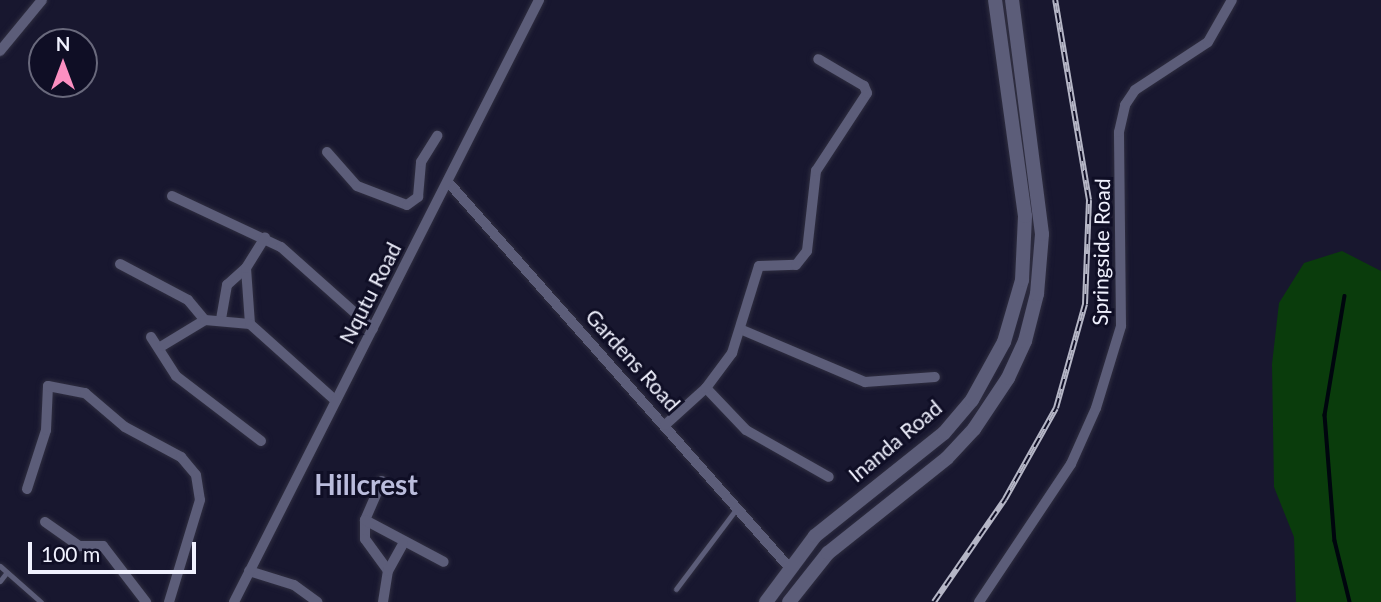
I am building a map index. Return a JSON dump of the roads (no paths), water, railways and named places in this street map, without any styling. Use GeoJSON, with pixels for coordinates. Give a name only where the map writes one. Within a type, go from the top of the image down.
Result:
{"type":"FeatureCollection","features":[{"type":"Feature","properties":{"kind":"main road","name":"Inanda Road"},"geometry":{"type":"LineString","coordinates":[[766,602],[788,566],[843,511],[944,433],[990,373],[1013,319],[1025,262],[1026,216],[995,0]]}},
{"type":"Feature","properties":{"kind":"main road","name":"Inanda Road"},"geometry":{"type":"LineString","coordinates":[[789,602],[828,552],[947,458],[974,429],[1008,378],[1025,341],[1037,295],[1042,234],[1012,0]]}},
{"type":"Feature","properties":{"kind":"street"},"geometry":{"type":"LineString","coordinates":[[0,51],[42,0]]}},
{"type":"Feature","properties":{"kind":"street","name":"Nqutu Road"},"geometry":{"type":"LineString","coordinates":[[234,602],[539,0]]}},
{"type":"Feature","properties":{"kind":"street","name":"Springside Road"},"geometry":{"type":"LineString","coordinates":[[979,602],[1071,464],[1096,408],[1121,327],[1119,132],[1125,105],[1135,90],[1208,42],[1232,0]]}},
{"type":"Feature","properties":{"kind":"street"},"geometry":{"type":"LineString","coordinates":[[665,425],[706,388],[740,329],[759,266],[796,265],[803,259],[816,171],[867,93],[818,59]]}},
{"type":"Feature","properties":{"kind":"street"},"geometry":{"type":"LineString","coordinates":[[420,200],[421,162],[437,136]]}},
{"type":"Feature","properties":{"kind":"street"},"geometry":{"type":"LineString","coordinates":[[327,152],[357,186],[403,205],[420,200]]}},
{"type":"Feature","properties":{"kind":"street","name":"Gardens Road"},"geometry":{"type":"LineString","coordinates":[[448,181],[788,566]]}},
{"type":"Feature","properties":{"kind":"street"},"geometry":{"type":"LineString","coordinates":[[172,196],[265,237],[373,329]]}},
{"type":"Feature","properties":{"kind":"street"},"geometry":{"type":"LineString","coordinates":[[420,200],[433,211]]}},
{"type":"Feature","properties":{"kind":"street"},"geometry":{"type":"LineString","coordinates":[[221,319],[227,285],[246,268],[265,237]]}},
{"type":"Feature","properties":{"kind":"street"},"geometry":{"type":"LineString","coordinates":[[120,264],[188,300],[205,320]]}},
{"type":"Feature","properties":{"kind":"street"},"geometry":{"type":"LineString","coordinates":[[246,268],[250,324]]}},
{"type":"Feature","properties":{"kind":"street"},"geometry":{"type":"LineString","coordinates":[[162,346],[205,320],[221,319],[250,324],[336,401]]}},
{"type":"Feature","properties":{"kind":"street"},"geometry":{"type":"LineString","coordinates":[[740,329],[865,383],[935,377]]}},
{"type":"Feature","properties":{"kind":"street"},"geometry":{"type":"LineString","coordinates":[[152,337],[162,346],[176,376],[261,441]]}},
{"type":"Feature","properties":{"kind":"street"},"geometry":{"type":"LineString","coordinates":[[27,489],[46,430],[48,386],[85,393],[125,427],[181,457],[196,475],[200,500],[169,602]]}},
{"type":"Feature","properties":{"kind":"street"},"geometry":{"type":"LineString","coordinates":[[706,388],[746,430],[829,477]]}},
{"type":"Feature","properties":{"kind":"street"},"geometry":{"type":"LineString","coordinates":[[382,481],[365,520],[366,544],[388,571]]}},
{"type":"Feature","properties":{"kind":"street"},"geometry":{"type":"LineString","coordinates":[[365,520],[403,544],[444,562]]}},
{"type":"Feature","properties":{"kind":"street"},"geometry":{"type":"LineString","coordinates":[[45,522],[76,545],[100,544],[146,602]]}},
{"type":"Feature","properties":{"kind":"street"},"geometry":{"type":"LineString","coordinates":[[383,602],[388,571],[403,544]]}},
{"type":"Feature","properties":{"kind":"street"},"geometry":{"type":"LineString","coordinates":[[250,570],[295,585],[317,602]]}},
{"type":"Feature","properties":{"kind":"lane"},"geometry":{"type":"LineString","coordinates":[[676,589],[737,508]]}},
{"type":"Feature","properties":{"kind":"lane"},"geometry":{"type":"LineString","coordinates":[[0,566],[41,602]]}},
{"type":"Feature","properties":{"kind":"lane"},"geometry":{"type":"LineString","coordinates":[[0,581],[8,572]]}},
{"type":"Feature","properties":{"kind":"waterway"},"geometry":{"type":"LineString","coordinates":[[1345,296],[1325,415],[1335,541],[1350,602]]}},
{"type":"Feature","properties":{"kind":"railway"},"geometry":{"type":"LineString","coordinates":[[934,602],[1005,499],[1056,408],[1085,304],[1089,200],[1055,0]]}},
{"type":"Feature","properties":{"kind":"district","name":"Hillcrest"},"geometry":{"type":"Point","coordinates":[366,484]}}]}
